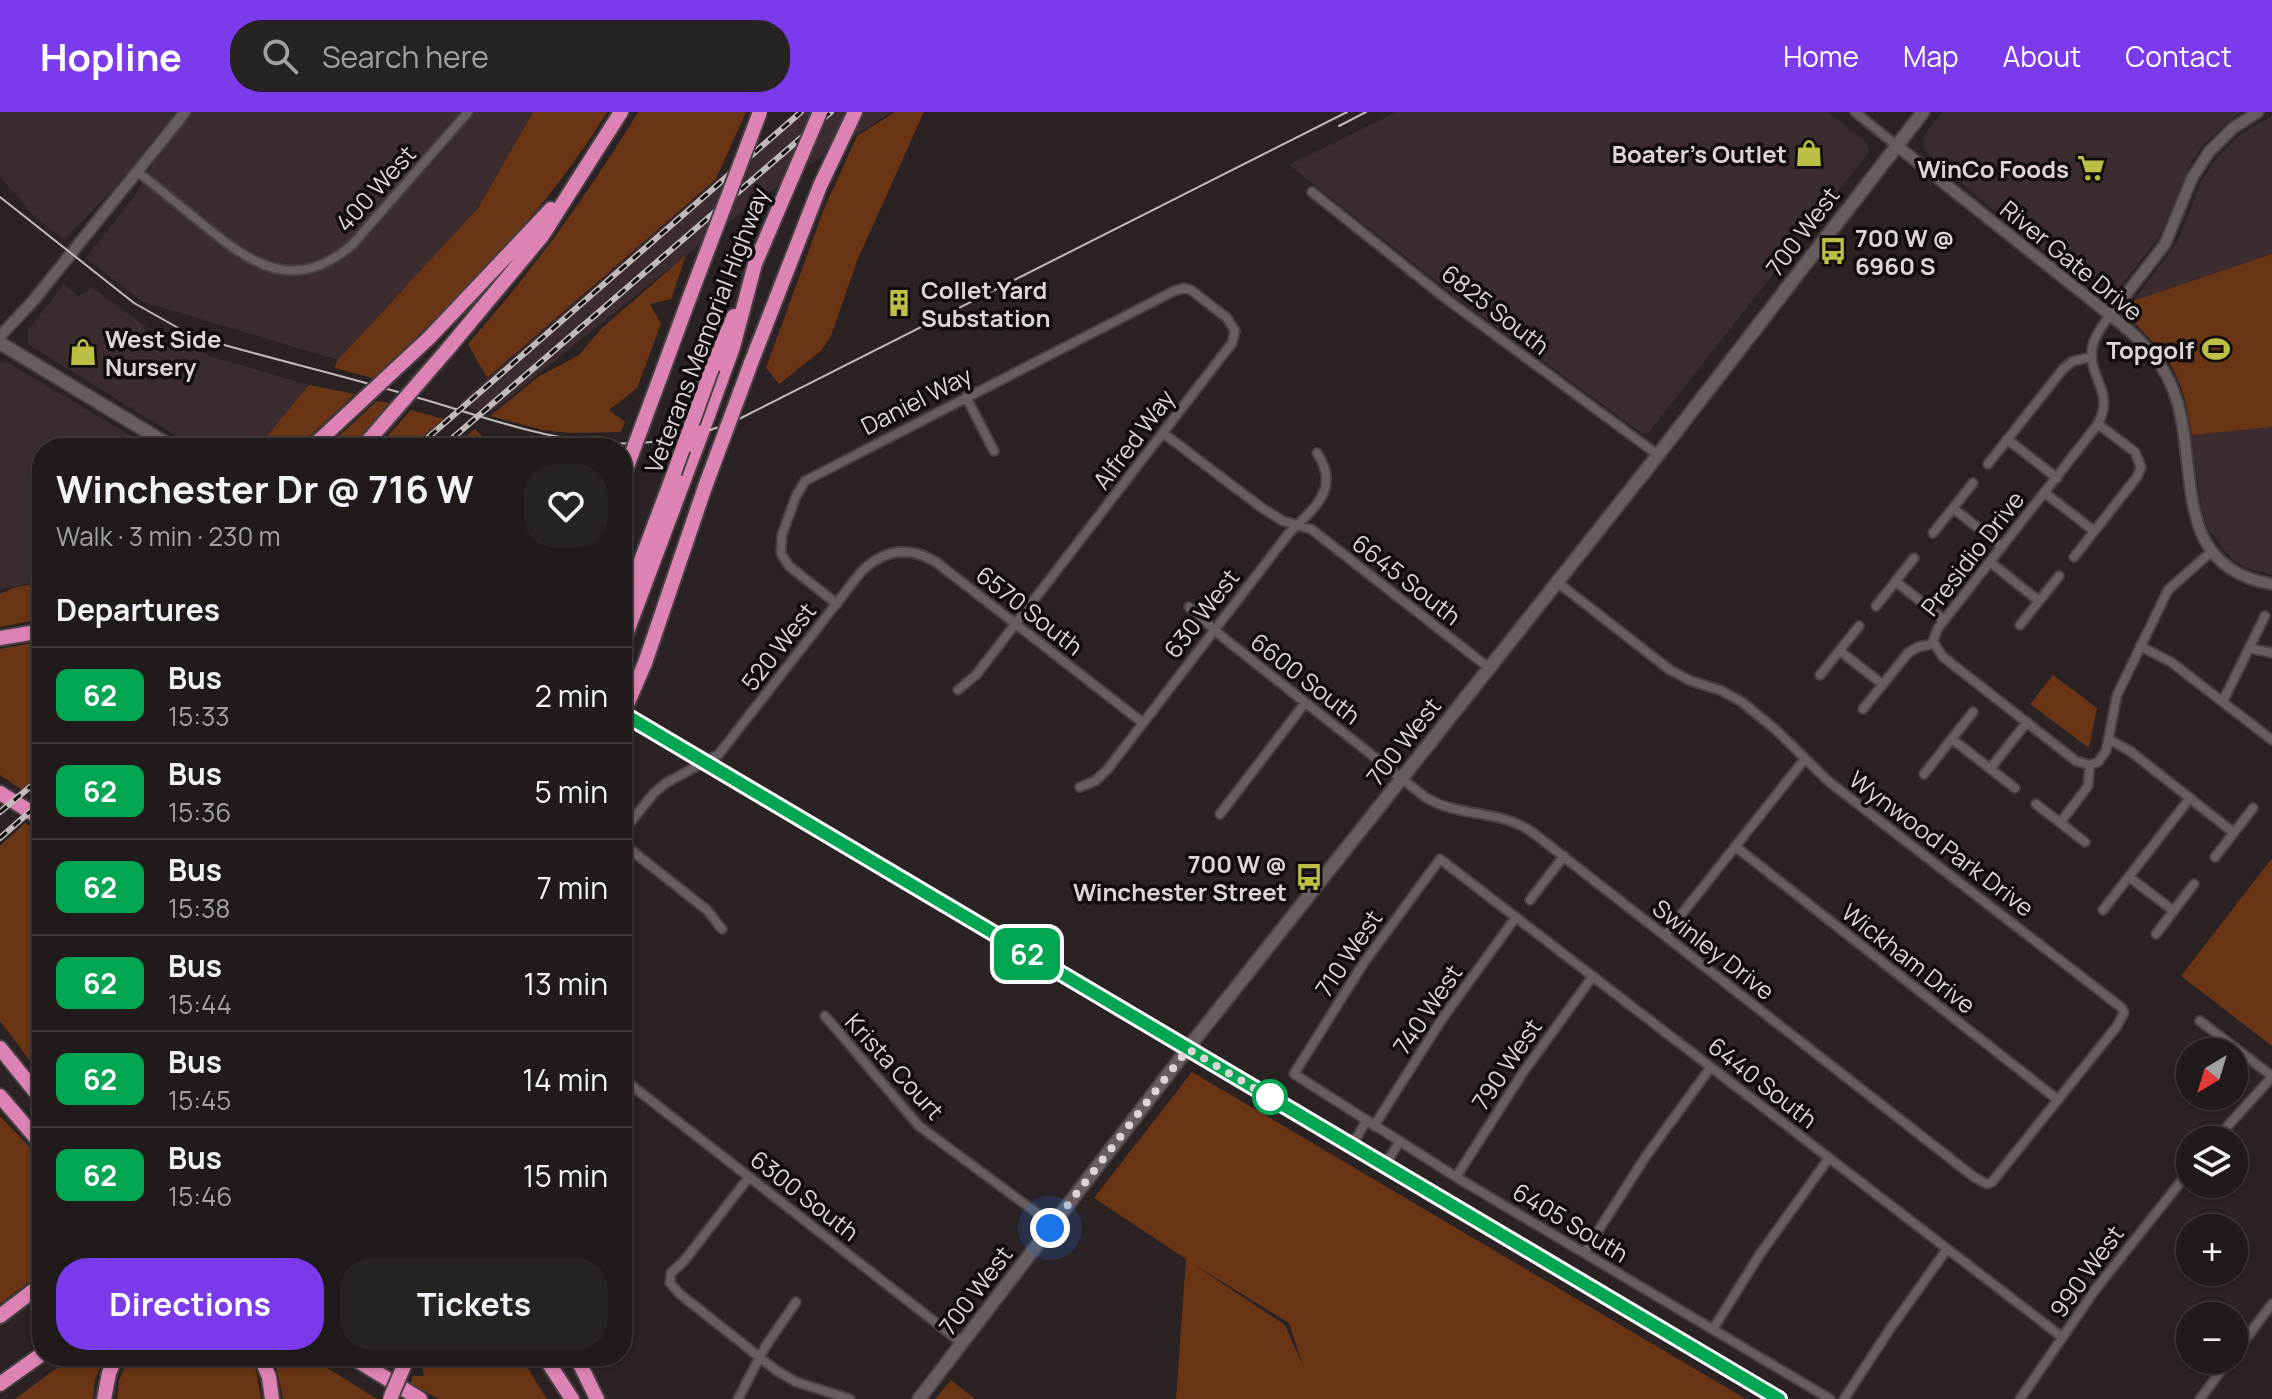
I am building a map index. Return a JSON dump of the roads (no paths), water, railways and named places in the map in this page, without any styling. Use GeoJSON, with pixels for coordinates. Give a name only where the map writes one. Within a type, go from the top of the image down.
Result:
{"type":"FeatureCollection","features":[{"type":"Feature","properties":{"kind":"highway"},"geometry":{"type":"LineString","coordinates":[[371,438],[542,236],[621,112]]}},
{"type":"Feature","properties":{"kind":"highway","name":"Veterans Memorial Highway"},"geometry":{"type":"LineString","coordinates":[[632,453],[760,112]]}},
{"type":"Feature","properties":{"kind":"highway","name":"Veterans Memorial Highway"},"geometry":{"type":"LineString","coordinates":[[632,584],[712,368],[820,112]]}},
{"type":"Feature","properties":{"kind":"highway"},"geometry":{"type":"LineString","coordinates":[[632,692],[645,663],[751,363],[820,186],[855,112]]}},
{"type":"Feature","properties":{"kind":"highway"},"geometry":{"type":"LineString","coordinates":[[322,438],[430,337],[581,177]]}},
{"type":"Feature","properties":{"kind":"highway"},"geometry":{"type":"LineString","coordinates":[[632,618],[733,347],[755,264]]}},
{"type":"Feature","properties":{"kind":"highway"},"geometry":{"type":"LineString","coordinates":[[0,638],[32,633]]}},
{"type":"Feature","properties":{"kind":"highway"},"geometry":{"type":"LineString","coordinates":[[0,793],[32,813]]}},
{"type":"Feature","properties":{"kind":"highway"},"geometry":{"type":"LineString","coordinates":[[0,1048],[32,1088]]}},
{"type":"Feature","properties":{"kind":"highway"},"geometry":{"type":"LineString","coordinates":[[0,1096],[32,1133]]}},
{"type":"Feature","properties":{"kind":"highway"},"geometry":{"type":"LineString","coordinates":[[0,1316],[32,1292]]}},
{"type":"Feature","properties":{"kind":"highway"},"geometry":{"type":"LineString","coordinates":[[0,1384],[32,1361]]}},
{"type":"Feature","properties":{"kind":"highway"},"geometry":{"type":"LineString","coordinates":[[104,1399],[112,1366]]}},
{"type":"Feature","properties":{"kind":"highway"},"geometry":{"type":"LineString","coordinates":[[264,1366],[272,1399]]}},
{"type":"Feature","properties":{"kind":"highway"},"geometry":{"type":"LineString","coordinates":[[367,1366],[422,1399]]}},
{"type":"Feature","properties":{"kind":"highway"},"geometry":{"type":"LineString","coordinates":[[378,1366],[422,1399]]}},
{"type":"Feature","properties":{"kind":"highway"},"geometry":{"type":"LineString","coordinates":[[390,1399],[404,1366]]}},
{"type":"Feature","properties":{"kind":"highway"},"geometry":{"type":"LineString","coordinates":[[551,1366],[572,1399]]}},
{"type":"Feature","properties":{"kind":"highway"},"geometry":{"type":"LineString","coordinates":[[581,1366],[597,1399]]}},
{"type":"Feature","properties":{"kind":"main road","name":"700 West"},"geometry":{"type":"LineString","coordinates":[[919,1399],[1188,1049],[1658,455],[1923,112]]}},
{"type":"Feature","properties":{"kind":"main road"},"geometry":{"type":"LineString","coordinates":[[0,343],[157,438]]}},
{"type":"Feature","properties":{"kind":"main road"},"geometry":{"type":"LineString","coordinates":[[632,720],[1779,1399]]}},
{"type":"Feature","properties":{"kind":"street"},"geometry":{"type":"LineString","coordinates":[[0,336],[33,301],[185,112]]}},
{"type":"Feature","properties":{"kind":"street","name":"400 West"},"geometry":{"type":"LineString","coordinates":[[138,172],[251,261],[275,269],[298,270],[338,257],[352,245],[468,112]]}},
{"type":"Feature","properties":{"kind":"street"},"geometry":{"type":"LineString","coordinates":[[1855,112],[1896,145]]}},
{"type":"Feature","properties":{"kind":"street"},"geometry":{"type":"LineString","coordinates":[[2074,557],[2137,477],[2141,467],[2135,452],[2098,424],[2104,409],[2104,398],[2092,357],[2094,341],[2169,237],[2188,187],[2209,152],[2233,128],[2258,112]]}},
{"type":"Feature","properties":{"kind":"street","name":"River Gate Drive"},"geometry":{"type":"LineString","coordinates":[[1896,145],[2149,349],[2173,388],[2179,409],[2194,514],[2201,534],[2212,551],[2243,575],[2272,584]]}},
{"type":"Feature","properties":{"kind":"street","name":"6825 South"},"geometry":{"type":"LineString","coordinates":[[1312,192],[1445,298],[1658,455]]}},
{"type":"Feature","properties":{"kind":"street","name":"Daniel Way"},"geometry":{"type":"LineString","coordinates":[[837,604],[789,566],[781,553],[782,535],[801,486],[815,474],[1184,288]]}},
{"type":"Feature","properties":{"kind":"street","name":"Alfred Way"},"geometry":{"type":"LineString","coordinates":[[958,690],[976,675],[1229,346],[1235,335],[1227,318],[1184,288]]}},
{"type":"Feature","properties":{"kind":"street"},"geometry":{"type":"LineString","coordinates":[[1988,464],[2066,366],[2092,357]]}},
{"type":"Feature","properties":{"kind":"street"},"geometry":{"type":"LineString","coordinates":[[966,397],[994,451]]}},
{"type":"Feature","properties":{"kind":"street","name":"Presidio Drive"},"geometry":{"type":"LineString","coordinates":[[2090,765],[2076,761],[1942,656],[1933,644],[1944,620],[2098,424]]}},
{"type":"Feature","properties":{"kind":"street","name":"6645 South"},"geometry":{"type":"LineString","coordinates":[[1163,433],[1262,508],[1283,521],[1311,529],[1489,668]]}},
{"type":"Feature","properties":{"kind":"street"},"geometry":{"type":"LineString","coordinates":[[2007,439],[2057,478]]}},
{"type":"Feature","properties":{"kind":"street","name":"630 West"},"geometry":{"type":"LineString","coordinates":[[1080,787],[1101,776],[1320,498],[1327,486],[1328,472],[1317,453]]}},
{"type":"Feature","properties":{"kind":"street"},"geometry":{"type":"LineString","coordinates":[[1933,533],[1973,483]]}},
{"type":"Feature","properties":{"kind":"street"},"geometry":{"type":"LineString","coordinates":[[2045,493],[2094,531]]}},
{"type":"Feature","properties":{"kind":"street"},"geometry":{"type":"LineString","coordinates":[[1953,508],[2002,547]]}},
{"type":"Feature","properties":{"kind":"street","name":"6570 South"},"geometry":{"type":"LineString","coordinates":[[884,555],[900,551],[923,554],[1143,723]]}},
{"type":"Feature","properties":{"kind":"street"},"geometry":{"type":"LineString","coordinates":[[2060,823],[2088,786],[2090,765],[2103,756],[2110,740],[2117,695],[2170,587],[2212,551]]}},
{"type":"Feature","properties":{"kind":"street","name":"520 West"},"geometry":{"type":"LineString","coordinates":[[632,820],[654,793],[719,754],[871,562],[884,555]]}},
{"type":"Feature","properties":{"kind":"street"},"geometry":{"type":"LineString","coordinates":[[1876,606],[1914,558]]}},
{"type":"Feature","properties":{"kind":"street"},"geometry":{"type":"LineString","coordinates":[[1990,562],[2039,601]]}},
{"type":"Feature","properties":{"kind":"street"},"geometry":{"type":"LineString","coordinates":[[2020,625],[2059,576]]}},
{"type":"Feature","properties":{"kind":"street"},"geometry":{"type":"LineString","coordinates":[[1895,581],[1944,620]]}},
{"type":"Feature","properties":{"kind":"street","name":"Wynwood Park Drive"},"geometry":{"type":"LineString","coordinates":[[1557,582],[1670,670],[1742,702],[1828,781],[2122,1008],[2124,1013],[2117,1026],[2000,1174],[1987,1184]]}},
{"type":"Feature","properties":{"kind":"street","name":"6600 South"},"geometry":{"type":"LineString","coordinates":[[1189,607],[1401,779]]}},
{"type":"Feature","properties":{"kind":"street"},"geometry":{"type":"LineString","coordinates":[[2223,701],[2265,616]]}},
{"type":"Feature","properties":{"kind":"street"},"geometry":{"type":"LineString","coordinates":[[1820,675],[1859,626]]}},
{"type":"Feature","properties":{"kind":"street"},"geometry":{"type":"LineString","coordinates":[[1863,709],[1911,650],[1933,644]]}},
{"type":"Feature","properties":{"kind":"street"},"geometry":{"type":"LineString","coordinates":[[2140,646],[2171,662],[2272,740]]}},
{"type":"Feature","properties":{"kind":"street"},"geometry":{"type":"LineString","coordinates":[[2249,648],[2272,653]]}},
{"type":"Feature","properties":{"kind":"street"},"geometry":{"type":"LineString","coordinates":[[1840,651],[1882,684]]}},
{"type":"Feature","properties":{"kind":"street"},"geometry":{"type":"LineString","coordinates":[[1220,814],[1305,703]]}},
{"type":"Feature","properties":{"kind":"street"},"geometry":{"type":"LineString","coordinates":[[1924,774],[1973,712]]}},
{"type":"Feature","properties":{"kind":"street"},"geometry":{"type":"LineString","coordinates":[[1990,769],[2027,722]]}},
{"type":"Feature","properties":{"kind":"street"},"geometry":{"type":"LineString","coordinates":[[1952,739],[2015,788]]}},
{"type":"Feature","properties":{"kind":"street"},"geometry":{"type":"LineString","coordinates":[[2110,740],[2130,751],[2234,833]]}},
{"type":"Feature","properties":{"kind":"street"},"geometry":{"type":"LineString","coordinates":[[1665,935],[1804,760]]}},
{"type":"Feature","properties":{"kind":"street","name":"Swinley Drive"},"geometry":{"type":"LineString","coordinates":[[1401,779],[1445,808],[1500,816],[1518,823],[1987,1184]]}},
{"type":"Feature","properties":{"kind":"street"},"geometry":{"type":"LineString","coordinates":[[2103,910],[2190,798]]}},
{"type":"Feature","properties":{"kind":"street"},"geometry":{"type":"LineString","coordinates":[[2036,804],[2085,842]]}},
{"type":"Feature","properties":{"kind":"street"},"geometry":{"type":"LineString","coordinates":[[2215,857],[2253,808]]}},
{"type":"Feature","properties":{"kind":"street","name":"Wickham Drive"},"geometry":{"type":"LineString","coordinates":[[1736,847],[2058,1100]]}},
{"type":"Feature","properties":{"kind":"street"},"geometry":{"type":"LineString","coordinates":[[632,851],[707,910],[722,929]]}},
{"type":"Feature","properties":{"kind":"street"},"geometry":{"type":"LineString","coordinates":[[1530,900],[1564,856]]}},
{"type":"Feature","properties":{"kind":"street","name":"6440 South"},"geometry":{"type":"LineString","coordinates":[[1440,859],[2062,1337]]}},
{"type":"Feature","properties":{"kind":"street","name":"710 West"},"geometry":{"type":"LineString","coordinates":[[1294,1074],[1363,964],[1440,859]]}},
{"type":"Feature","properties":{"kind":"street"},"geometry":{"type":"LineString","coordinates":[[2129,877],[2174,911]]}},
{"type":"Feature","properties":{"kind":"street"},"geometry":{"type":"LineString","coordinates":[[2156,934],[2194,884]]}},
{"type":"Feature","properties":{"kind":"street","name":"740 West"},"geometry":{"type":"LineString","coordinates":[[1352,1145],[1516,917]]}},
{"type":"Feature","properties":{"kind":"street","name":"790 West"},"geometry":{"type":"LineString","coordinates":[[1456,1177],[1522,1074],[1593,976]]}},
{"type":"Feature","properties":{"kind":"street","name":"Krista Court"},"geometry":{"type":"LineString","coordinates":[[825,1016],[919,1126],[1053,1225]]}},
{"type":"Feature","properties":{"kind":"street"},"geometry":{"type":"LineString","coordinates":[[2200,1021],[2272,1076],[2227,1126]]}},
{"type":"Feature","properties":{"kind":"street"},"geometry":{"type":"LineString","coordinates":[[1584,1253],[1646,1156],[1711,1067]]}},
{"type":"Feature","properties":{"kind":"street","name":"6405 South"},"geometry":{"type":"LineString","coordinates":[[1294,1074],[1456,1177],[1830,1399]]}},
{"type":"Feature","properties":{"kind":"street","name":"6300 South"},"geometry":{"type":"LineString","coordinates":[[632,1086],[962,1343]]}},
{"type":"Feature","properties":{"kind":"street"},"geometry":{"type":"LineString","coordinates":[[1385,1165],[1400,1141]]}},
{"type":"Feature","properties":{"kind":"street"},"geometry":{"type":"LineString","coordinates":[[1713,1329],[1760,1254],[1829,1158]]}},
{"type":"Feature","properties":{"kind":"street"},"geometry":{"type":"LineString","coordinates":[[749,1177],[684,1261],[671,1273],[670,1283],[760,1359],[796,1382],[850,1399]]}},
{"type":"Feature","properties":{"kind":"street","name":"990 West"},"geometry":{"type":"LineString","coordinates":[[2020,1399],[2130,1244],[2176,1187]]}},
{"type":"Feature","properties":{"kind":"street"},"geometry":{"type":"LineString","coordinates":[[1844,1399],[1947,1249]]}},
{"type":"Feature","properties":{"kind":"street"},"geometry":{"type":"LineString","coordinates":[[738,1399],[796,1302]]}},
{"type":"Feature","properties":{"kind":"street"},"geometry":{"type":"LineString","coordinates":[[2248,1336],[2272,1304]]}},
{"type":"Feature","properties":{"kind":"street"},"geometry":{"type":"LineString","coordinates":[[2200,1399],[2219,1374]]}},
{"type":"Feature","properties":{"kind":"tram line"},"geometry":{"type":"LineString","coordinates":[[632,443],[690,436],[735,421],[1347,112]]}},
{"type":"Feature","properties":{"kind":"tram line"},"geometry":{"type":"LineString","coordinates":[[1339,126],[1366,112]]}},
{"type":"Feature","properties":{"kind":"tram line"},"geometry":{"type":"LineString","coordinates":[[0,197],[134,303],[180,329],[210,341],[565,438]]}},
{"type":"Feature","properties":{"kind":"railway"},"geometry":{"type":"LineString","coordinates":[[427,438],[801,112]]}},
{"type":"Feature","properties":{"kind":"railway"},"geometry":{"type":"LineString","coordinates":[[453,438],[831,112]]}},
{"type":"Feature","properties":{"kind":"railway"},"geometry":{"type":"LineString","coordinates":[[0,812],[32,785]]}},
{"type":"Feature","properties":{"kind":"railway"},"geometry":{"type":"LineString","coordinates":[[0,838],[32,810]]}},
{"type":"Feature","properties":{"kind":"place","name":"Boater's Outlet"},"geometry":{"type":"Point","coordinates":[1809,153]}},
{"type":"Feature","properties":{"kind":"place","name":"WinCo Foods"},"geometry":{"type":"Point","coordinates":[2091,168]}},
{"type":"Feature","properties":{"kind":"place","name":"700 W @ 6960 S"},"geometry":{"type":"Point","coordinates":[1833,251]}},
{"type":"Feature","properties":{"kind":"place","name":"Collet Yard Substation"},"geometry":{"type":"Point","coordinates":[899,303]}},
{"type":"Feature","properties":{"kind":"place","name":"Topgolf"},"geometry":{"type":"Point","coordinates":[2216,349]}},
{"type":"Feature","properties":{"kind":"place","name":"West Side Nursery"},"geometry":{"type":"Point","coordinates":[83,352]}},
{"type":"Feature","properties":{"kind":"place","name":"700 W @ Winchester Street"},"geometry":{"type":"Point","coordinates":[1309,877]}}]}
